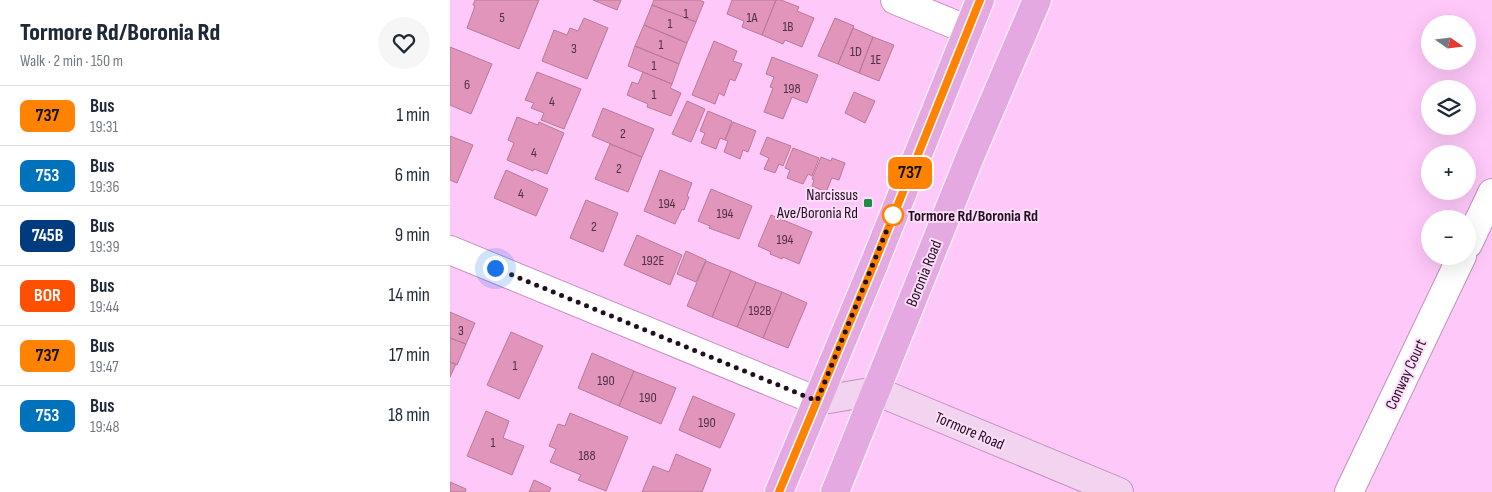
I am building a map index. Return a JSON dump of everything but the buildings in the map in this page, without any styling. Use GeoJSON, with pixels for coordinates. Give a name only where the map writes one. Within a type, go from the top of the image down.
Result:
{"type":"FeatureCollection","features":[{"type":"Feature","properties":{"kind":"main road"},"geometry":{"type":"LineString","coordinates":[[779,492],[980,0]]}},
{"type":"Feature","properties":{"kind":"main road","name":"Boronia Road"},"geometry":{"type":"LineString","coordinates":[[835,492],[972,152],[1037,0]]}},
{"type":"Feature","properties":{"kind":"street"},"geometry":{"type":"LineString","coordinates":[[895,0],[968,30]]}},
{"type":"Feature","properties":{"kind":"street"},"geometry":{"type":"LineString","coordinates":[[1476,227],[1492,192]]}},
{"type":"Feature","properties":{"kind":"street"},"geometry":{"type":"LineString","coordinates":[[450,250],[817,401],[876,391]]}},
{"type":"Feature","properties":{"kind":"street","name":"Conway Court"},"geometry":{"type":"LineString","coordinates":[[1349,492],[1458,265]]}},
{"type":"Feature","properties":{"kind":"street","name":"Tormore Road"},"geometry":{"type":"LineString","coordinates":[[876,391],[1119,492]]}},
{"type":"Feature","properties":{"kind":"bus line","name":"737"},"geometry":{"type":"LineString","coordinates":[[779,492],[874,264],[980,0]]}},
{"type":"Feature","properties":{"kind":"place","name":"Narcissus Ave/Boronia Rd"},"geometry":{"type":"Point","coordinates":[868,203]}},
{"type":"Feature","properties":{"kind":"place","name":"Tormore Rd/Boronia Rd"},"geometry":{"type":"Point","coordinates":[893,215]}},
{"type":"Feature","properties":{"kind":"route"},"geometry":{"type":"LineString","coordinates":[[495,268],[817,401],[893,215]]}}]}
